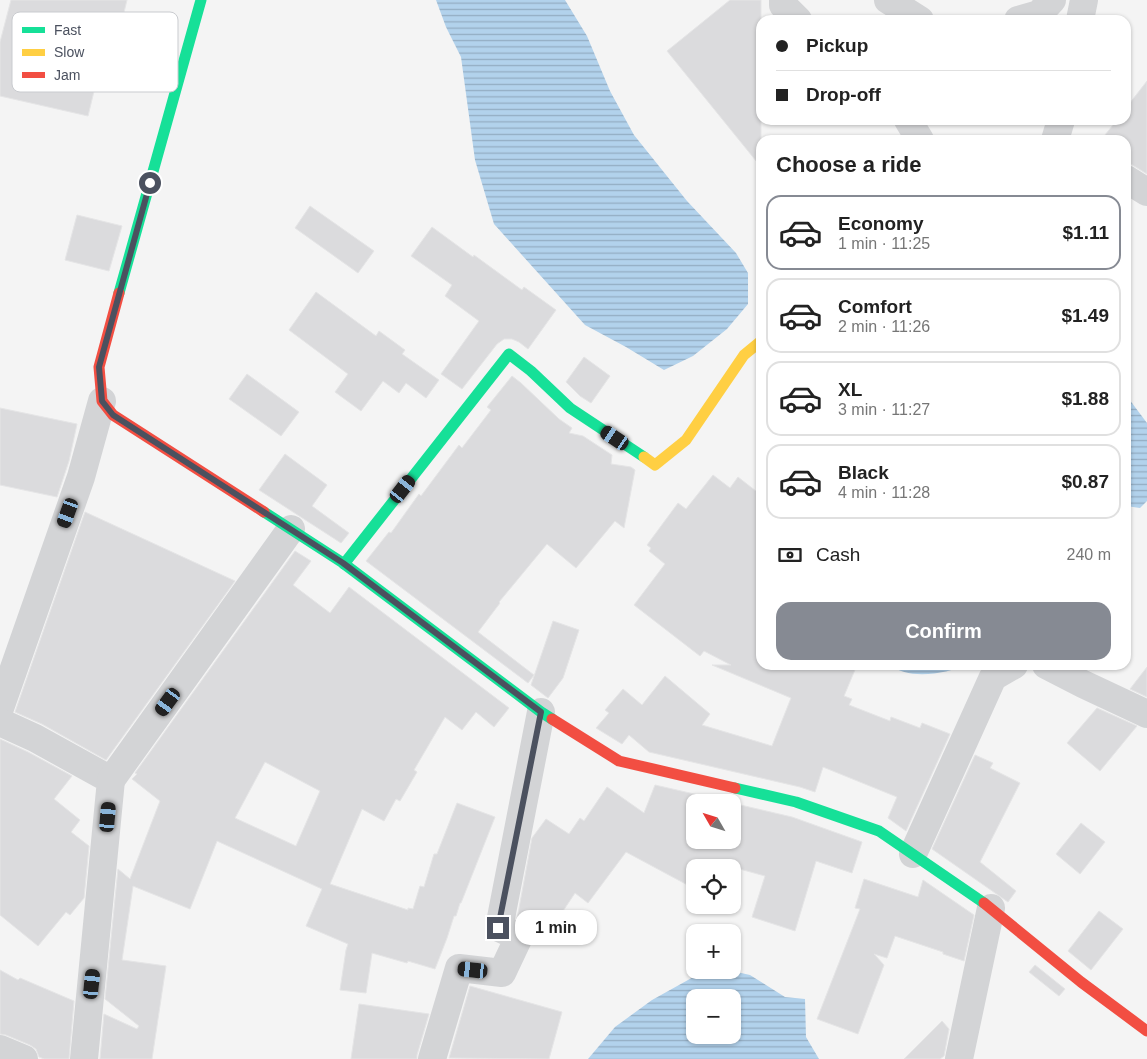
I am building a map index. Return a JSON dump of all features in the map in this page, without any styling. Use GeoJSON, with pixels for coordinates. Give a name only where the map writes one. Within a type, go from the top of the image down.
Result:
{"type":"FeatureCollection","features":[{"type":"Feature","properties":{"kind":"street"},"geometry":{"type":"LineString","coordinates":[[178,83],[201,0]]}},
{"type":"Feature","properties":{"kind":"street"},"geometry":{"type":"LineString","coordinates":[[782,0],[783,6],[793,15]]}},
{"type":"Feature","properties":{"kind":"street"},"geometry":{"type":"LineString","coordinates":[[888,0],[912,15]]}},
{"type":"Feature","properties":{"kind":"street"},"geometry":{"type":"LineString","coordinates":[[1035,15],[1052,0]]}},
{"type":"Feature","properties":{"kind":"street"},"geometry":{"type":"LineString","coordinates":[[1081,15],[1084,0]]}},
{"type":"Feature","properties":{"kind":"street"},"geometry":{"type":"LineString","coordinates":[[0,708],[81,477],[102,401],[99,367],[175,92]]}},
{"type":"Feature","properties":{"kind":"street"},"geometry":{"type":"LineString","coordinates":[[1131,182],[1147,192]]}},
{"type":"Feature","properties":{"kind":"street"},"geometry":{"type":"LineString","coordinates":[[344,564],[509,354],[570,408],[655,465],[686,440],[744,355],[756,345]]}},
{"type":"Feature","properties":{"kind":"street"},"geometry":{"type":"LineString","coordinates":[[102,401],[113,415],[344,564],[541,712],[619,761],[796,802],[880,831],[991,908],[1081,982],[1147,1031]]}},
{"type":"Feature","properties":{"kind":"street"},"geometry":{"type":"LineString","coordinates":[[84,1059],[111,780],[291,529]]}},
{"type":"Feature","properties":{"kind":"street"},"geometry":{"type":"LineString","coordinates":[[913,854],[993,677],[1005,670]]}},
{"type":"Feature","properties":{"kind":"street"},"geometry":{"type":"LineString","coordinates":[[1056,670],[1147,714]]}},
{"type":"Feature","properties":{"kind":"street"},"geometry":{"type":"LineString","coordinates":[[432,1059],[459,968],[502,973],[519,937],[498,928],[541,712]]}},
{"type":"Feature","properties":{"kind":"street"},"geometry":{"type":"LineString","coordinates":[[0,722],[35,738],[111,780]]}},
{"type":"Feature","properties":{"kind":"street"},"geometry":{"type":"LineString","coordinates":[[959,1059],[991,908]]}},
{"type":"Feature","properties":{"kind":"street"},"geometry":{"type":"LineString","coordinates":[[0,1049],[24,1059]]}},
{"type":"Feature","properties":{"kind":"water"},"geometry":{"type":"Polygon","coordinates":[[[436,0],[565,0],[587,36],[610,91],[634,135],[687,201],[736,253],[748,273],[748,304],[727,329],[693,356],[664,370],[585,325],[494,224],[475,160],[461,57],[446,27],[436,0]]]}},
{"type":"Feature","properties":{"kind":"water"},"geometry":{"type":"Polygon","coordinates":[[[1131,402],[1147,423],[1147,501],[1140,508],[1131,507],[1131,402]]]}},
{"type":"Feature","properties":{"kind":"water"},"geometry":{"type":"Polygon","coordinates":[[[898,670],[951,670],[927,674],[906,673],[898,670]]]}},
{"type":"Feature","properties":{"kind":"water"},"geometry":{"type":"Polygon","coordinates":[[[741,973],[750,975],[785,997],[805,999],[806,1037],[819,1059],[588,1059],[615,1027],[652,1000],[690,979],[741,979],[741,973]]]}},
{"type":"Feature","properties":{"kind":"building"},"geometry":{"type":"Polygon","coordinates":[[[11,0],[127,0],[124,12],[12,12],[12,92],[94,92],[88,116],[0,96],[0,42],[11,0]]]}},
{"type":"Feature","properties":{"kind":"building"},"geometry":{"type":"Polygon","coordinates":[[[730,0],[761,0],[761,15],[756,15],[756,125],[761,125],[761,135],[756,135],[756,161],[667,51],[730,0]]]}},
{"type":"Feature","properties":{"kind":"building"},"geometry":{"type":"Polygon","coordinates":[[[1147,81],[1147,174],[1131,164],[1131,135],[1105,135],[1113,125],[1131,125],[1131,102],[1147,81]]]}},
{"type":"Feature","properties":{"kind":"building"},"geometry":{"type":"Polygon","coordinates":[[[310,206],[374,251],[358,273],[295,228],[310,206]]]}},
{"type":"Feature","properties":{"kind":"building"},"geometry":{"type":"Polygon","coordinates":[[[77,215],[122,226],[109,271],[65,260],[77,215]]]}},
{"type":"Feature","properties":{"kind":"building"},"geometry":{"type":"Polygon","coordinates":[[[432,227],[522,290],[524,287],[556,310],[528,349],[512,339],[504,339],[497,344],[462,389],[441,374],[479,321],[445,296],[452,285],[411,256],[432,227]]]}},
{"type":"Feature","properties":{"kind":"building"},"geometry":{"type":"Polygon","coordinates":[[[316,292],[376,336],[379,331],[405,350],[402,354],[439,380],[426,398],[406,383],[399,393],[383,381],[361,411],[335,392],[348,374],[289,330],[316,292]]]}},
{"type":"Feature","properties":{"kind":"building"},"geometry":{"type":"Polygon","coordinates":[[[584,357],[610,376],[591,403],[580,396],[566,382],[584,357]]]}},
{"type":"Feature","properties":{"kind":"building"},"geometry":{"type":"Polygon","coordinates":[[[247,374],[299,412],[281,436],[229,399],[247,374]]]}},
{"type":"Feature","properties":{"kind":"building"},"geometry":{"type":"Polygon","coordinates":[[[512,376],[559,419],[572,428],[569,433],[583,436],[612,455],[611,464],[631,467],[635,470],[624,528],[615,521],[576,568],[547,544],[499,602],[478,632],[534,675],[528,683],[366,561],[389,532],[391,533],[419,494],[421,496],[459,445],[462,448],[491,410],[487,407],[512,376]]]}},
{"type":"Feature","properties":{"kind":"building"},"geometry":{"type":"Polygon","coordinates":[[[0,408],[77,424],[69,461],[57,497],[0,485],[0,408]]]}},
{"type":"Feature","properties":{"kind":"building"},"geometry":{"type":"Polygon","coordinates":[[[285,454],[327,485],[312,506],[349,533],[341,543],[259,490],[285,454]]]}},
{"type":"Feature","properties":{"kind":"building"},"geometry":{"type":"Polygon","coordinates":[[[713,475],[730,488],[738,477],[756,491],[756,670],[855,670],[844,696],[852,699],[849,705],[890,721],[891,717],[920,728],[922,723],[950,734],[906,831],[888,818],[897,797],[823,767],[815,792],[649,752],[629,735],[622,744],[596,728],[609,713],[605,710],[623,689],[642,705],[665,676],[710,714],[702,725],[772,746],[791,698],[712,665],[731,665],[704,651],[700,656],[634,605],[665,564],[649,551],[651,548],[647,545],[678,503],[686,509],[713,475]]]}},
{"type":"Feature","properties":{"kind":"building"},"geometry":{"type":"Polygon","coordinates":[[[85,512],[235,581],[106,760],[42,724],[15,712],[85,512]]]}},
{"type":"Feature","properties":{"kind":"building"},"geometry":{"type":"Polygon","coordinates":[[[295,551],[311,561],[293,585],[330,613],[349,587],[509,708],[494,727],[476,712],[462,730],[445,717],[414,770],[417,772],[400,801],[396,799],[384,821],[362,809],[330,884],[408,910],[408,908],[413,909],[420,886],[424,887],[434,854],[437,854],[457,803],[495,817],[456,916],[454,916],[435,969],[372,953],[366,993],[340,990],[348,944],[306,926],[322,889],[217,841],[190,909],[133,886],[122,960],[166,966],[152,1059],[100,1059],[104,1014],[137,1029],[139,1026],[105,999],[118,869],[130,879],[160,801],[132,779],[137,774],[135,773],[295,551]],[[265,762],[235,818],[296,846],[320,791],[265,762]]]}},
{"type":"Feature","properties":{"kind":"building"},"geometry":{"type":"Polygon","coordinates":[[[553,621],[579,630],[563,678],[548,698],[531,685],[553,621]]]}},
{"type":"Feature","properties":{"kind":"building"},"geometry":{"type":"Polygon","coordinates":[[[1147,667],[1147,697],[1130,689],[1147,667]]]}},
{"type":"Feature","properties":{"kind":"building"},"geometry":{"type":"Polygon","coordinates":[[[1097,708],[1137,726],[1100,771],[1067,743],[1097,708]]]}},
{"type":"Feature","properties":{"kind":"building"},"geometry":{"type":"Polygon","coordinates":[[[0,739],[72,776],[54,799],[80,820],[71,832],[89,846],[84,898],[70,915],[66,912],[38,946],[0,915],[0,739]]]}},
{"type":"Feature","properties":{"kind":"building"},"geometry":{"type":"Polygon","coordinates":[[[975,755],[993,763],[990,768],[1020,783],[980,862],[1016,891],[1008,902],[932,849],[975,755]]]}},
{"type":"Feature","properties":{"kind":"building"},"geometry":{"type":"Polygon","coordinates":[[[655,785],[694,794],[686,794],[686,849],[741,849],[741,805],[792,817],[862,842],[852,873],[816,861],[795,931],[752,917],[765,876],[741,869],[741,859],[686,859],[686,884],[626,852],[588,903],[575,893],[541,944],[534,939],[531,928],[517,919],[532,838],[546,819],[569,834],[580,818],[584,821],[607,787],[644,813],[655,785]]]}},
{"type":"Feature","properties":{"kind":"building"},"geometry":{"type":"Polygon","coordinates":[[[1081,823],[1105,842],[1080,874],[1056,854],[1081,823]]]}},
{"type":"Feature","properties":{"kind":"building"},"geometry":{"type":"Polygon","coordinates":[[[864,879],[918,897],[923,880],[974,915],[964,961],[895,936],[887,958],[874,954],[884,965],[858,1034],[817,1019],[860,909],[855,908],[864,879]]]}},
{"type":"Feature","properties":{"kind":"building"},"geometry":{"type":"Polygon","coordinates":[[[1099,911],[1123,929],[1091,970],[1068,951],[1099,911]]]}},
{"type":"Feature","properties":{"kind":"building"},"geometry":{"type":"Polygon","coordinates":[[[1035,965],[1065,989],[1059,996],[1029,972],[1035,965]]]}},
{"type":"Feature","properties":{"kind":"building"},"geometry":{"type":"Polygon","coordinates":[[[0,970],[18,980],[20,978],[74,1001],[69,1059],[44,1059],[39,1057],[36,1049],[30,1045],[0,1034],[0,970]]]}},
{"type":"Feature","properties":{"kind":"building"},"geometry":{"type":"Polygon","coordinates":[[[470,986],[562,1012],[549,1059],[449,1058],[470,986]]]}},
{"type":"Feature","properties":{"kind":"building"},"geometry":{"type":"Polygon","coordinates":[[[359,1004],[429,1014],[417,1059],[351,1059],[359,1004]]]}},
{"type":"Feature","properties":{"kind":"building"},"geometry":{"type":"Polygon","coordinates":[[[942,1021],[949,1029],[944,1056],[940,1059],[904,1059],[942,1021]]]}},
{"type":"Feature","properties":{"kind":"traffic: fast"},"geometry":{"type":"LineString","coordinates":[[178,82],[201,0]]}},
{"type":"Feature","properties":{"kind":"traffic: fast"},"geometry":{"type":"LineString","coordinates":[[119,293],[175,92]]}},
{"type":"Feature","properties":{"kind":"traffic: fast"},"geometry":{"type":"LineString","coordinates":[[344,564],[509,354],[531,371],[570,408],[644,457]]}},
{"type":"Feature","properties":{"kind":"traffic: fast"},"geometry":{"type":"LineString","coordinates":[[264,512],[343,563],[552,719]]}},
{"type":"Feature","properties":{"kind":"traffic: fast"},"geometry":{"type":"LineString","coordinates":[[735,788],[796,802],[879,831],[984,903]]}},
{"type":"Feature","properties":{"kind":"traffic: slow"},"geometry":{"type":"LineString","coordinates":[[644,457],[655,465],[686,440],[744,355],[756,345]]}},
{"type":"Feature","properties":{"kind":"traffic: jam"},"geometry":{"type":"LineString","coordinates":[[119,293],[99,367],[102,401],[113,415],[264,512]]}},
{"type":"Feature","properties":{"kind":"traffic: jam"},"geometry":{"type":"LineString","coordinates":[[552,719],[619,761],[735,788]]}},
{"type":"Feature","properties":{"kind":"traffic: jam"},"geometry":{"type":"LineString","coordinates":[[984,903],[1081,982],[1147,1031]]}},
{"type":"Feature","properties":{"kind":"route"},"geometry":{"type":"LineString","coordinates":[[150,183],[99,367],[102,401],[113,415],[343,563],[541,712],[498,928]]}}]}
